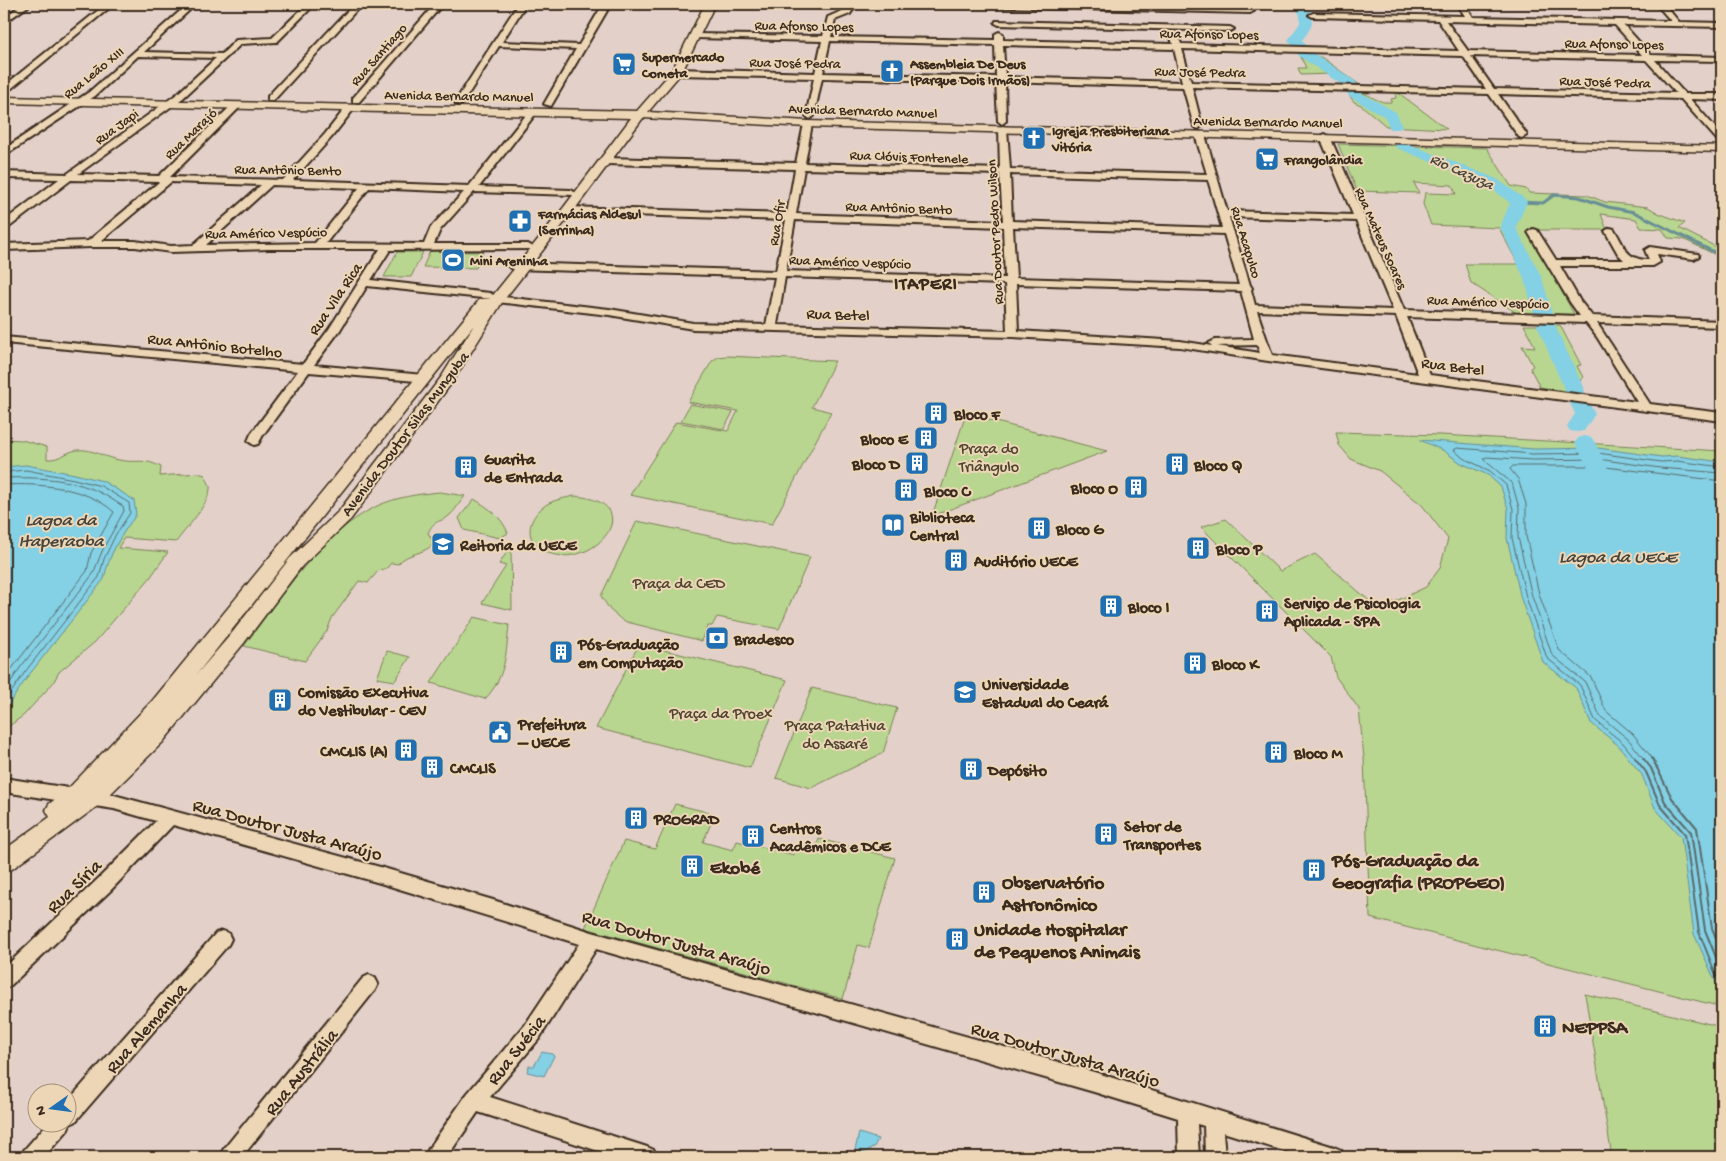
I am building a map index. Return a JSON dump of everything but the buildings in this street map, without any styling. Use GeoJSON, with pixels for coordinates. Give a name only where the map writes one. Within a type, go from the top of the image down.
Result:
{"type":"FeatureCollection","features":[{"type":"Feature","properties":{"kind":"main road","name":"Avenida Doutor Silas Munguba"},"geometry":{"type":"LineString","coordinates":[[4,847],[83,798],[160,706],[424,379],[518,266],[568,210],[606,161],[673,65],[702,4]]}},
{"type":"Feature","properties":{"kind":"main road","name":"Avenida Doutor Silas Munguba"},"geometry":{"type":"LineString","coordinates":[[518,266],[528,247],[572,193],[640,111],[677,72],[710,4]]}},
{"type":"Feature","properties":{"kind":"main road","name":"Avenida Bernardo Manuel"},"geometry":{"type":"LineString","coordinates":[[4,91],[271,98],[353,104],[533,112],[640,111]]}},
{"type":"Feature","properties":{"kind":"main road","name":"Avenida Bernardo Manuel"},"geometry":{"type":"LineString","coordinates":[[4,100],[237,105],[459,102],[548,104],[809,120],[1266,132],[1522,135],[1652,142],[1722,149]]}},
{"type":"Feature","properties":{"kind":"main road","name":"Avenida Bernardo Manuel"},"geometry":{"type":"LineString","coordinates":[[1266,132],[1325,137],[1652,142],[1722,140]]}},
{"type":"Feature","properties":{"kind":"main road","name":"Avenida Doutor Silas Munguba"},"geometry":{"type":"LineString","coordinates":[[4,862],[155,737],[238,638],[296,562],[349,510],[448,378],[493,298]]}},
{"type":"Feature","properties":{"kind":"main road"},"geometry":{"type":"LineString","coordinates":[[424,379],[448,378]]}},
{"type":"Feature","properties":{"kind":"main road"},"geometry":{"type":"LineString","coordinates":[[349,510],[340,507],[337,502],[358,475],[360,460]]}},
{"type":"Feature","properties":{"kind":"street"},"geometry":{"type":"LineString","coordinates":[[4,21],[27,4]]}},
{"type":"Feature","properties":{"kind":"street"},"geometry":{"type":"LineString","coordinates":[[4,91],[110,4]]}},
{"type":"Feature","properties":{"kind":"street","name":"Rua Leão XIII"},"geometry":{"type":"LineString","coordinates":[[4,153],[92,94],[192,4]]}},
{"type":"Feature","properties":{"kind":"street","name":"Rua Japi"},"geometry":{"type":"LineString","coordinates":[[4,226],[180,96],[239,42],[272,41],[298,19],[311,4]]}},
{"type":"Feature","properties":{"kind":"street"},"geometry":{"type":"LineString","coordinates":[[271,98],[358,4]]}},
{"type":"Feature","properties":{"kind":"street","name":"Rua Santiago"},"geometry":{"type":"LineString","coordinates":[[285,183],[328,136],[439,4]]}},
{"type":"Feature","properties":{"kind":"street"},"geometry":{"type":"LineString","coordinates":[[459,102],[522,4]]}},
{"type":"Feature","properties":{"kind":"street"},"geometry":{"type":"LineString","coordinates":[[548,104],[607,4]]}},
{"type":"Feature","properties":{"kind":"street","name":"Rua Ofir"},"geometry":{"type":"LineString","coordinates":[[772,328],[800,166],[831,19],[847,12],[853,4]]}},
{"type":"Feature","properties":{"kind":"street"},"geometry":{"type":"LineString","coordinates":[[956,4],[1166,7],[1250,12]]}},
{"type":"Feature","properties":{"kind":"street","name":"Rua Doutor Pedro Wilson"},"geometry":{"type":"LineString","coordinates":[[998,4],[1013,334]]}},
{"type":"Feature","properties":{"kind":"street"},"geometry":{"type":"LineString","coordinates":[[1461,4],[1471,20]]}},
{"type":"Feature","properties":{"kind":"street"},"geometry":{"type":"LineString","coordinates":[[1660,4],[1677,24]]}},
{"type":"Feature","properties":{"kind":"street","name":"Rua Acapulco"},"geometry":{"type":"LineString","coordinates":[[1166,7],[1212,177],[1247,288],[1261,342],[1268,358]]}},
{"type":"Feature","properties":{"kind":"street"},"geometry":{"type":"LineString","coordinates":[[1315,21],[1392,18],[1722,25]]}},
{"type":"Feature","properties":{"kind":"street"},"geometry":{"type":"LineString","coordinates":[[1392,18],[1396,27]]}},
{"type":"Feature","properties":{"kind":"street"},"geometry":{"type":"LineString","coordinates":[[1442,20],[1522,135]]}},
{"type":"Feature","properties":{"kind":"street"},"geometry":{"type":"LineString","coordinates":[[999,23],[1230,29]]}},
{"type":"Feature","properties":{"kind":"street"},"geometry":{"type":"LineString","coordinates":[[1618,24],[1722,140]]}},
{"type":"Feature","properties":{"kind":"street","name":"Rua Afonso Lopes"},"geometry":{"type":"LineString","coordinates":[[695,36],[1722,59]]}},
{"type":"Feature","properties":{"kind":"street"},"geometry":{"type":"LineString","coordinates":[[497,44],[580,47]]}},
{"type":"Feature","properties":{"kind":"street"},"geometry":{"type":"LineString","coordinates":[[136,54],[223,56]]}},
{"type":"Feature","properties":{"kind":"street","name":"Rua José Pedra"},"geometry":{"type":"LineString","coordinates":[[677,72],[1722,98]]}},
{"type":"Feature","properties":{"kind":"street","name":"Rua Marajó"},"geometry":{"type":"LineString","coordinates":[[91,244],[165,180],[237,105]]}},
{"type":"Feature","properties":{"kind":"street"},"geometry":{"type":"LineString","coordinates":[[428,247],[435,229],[473,188],[533,112]]}},
{"type":"Feature","properties":{"kind":"street","name":"Rua Mateus Soares"},"geometry":{"type":"LineString","coordinates":[[1325,137],[1400,313],[1425,378]]}},
{"type":"Feature","properties":{"kind":"street","name":"Rua Clóvis Fontenele"},"geometry":{"type":"LineString","coordinates":[[606,161],[1212,177]]}},
{"type":"Feature","properties":{"kind":"street","name":"Rua Antônio Bento"},"geometry":{"type":"LineString","coordinates":[[4,175],[473,188],[572,193]]}},
{"type":"Feature","properties":{"kind":"street"},"geometry":{"type":"LineString","coordinates":[[196,248],[269,183]]}},
{"type":"Feature","properties":{"kind":"street"},"geometry":{"type":"LineString","coordinates":[[318,246],[366,185]]}},
{"type":"Feature","properties":{"kind":"street","name":"Rua Antônio Bento"},"geometry":{"type":"LineString","coordinates":[[568,210],[1229,231]]}},
{"type":"Feature","properties":{"kind":"street"},"geometry":{"type":"LineString","coordinates":[[1224,214],[1358,218]]}},
{"type":"Feature","properties":{"kind":"street"},"geometry":{"type":"LineString","coordinates":[[1610,231],[1622,254],[1633,262]]}},
{"type":"Feature","properties":{"kind":"street"},"geometry":{"type":"LineString","coordinates":[[1533,232],[1575,302],[1602,336],[1645,406]]}},
{"type":"Feature","properties":{"kind":"street","name":"Rua Américo Vespúcio"},"geometry":{"type":"LineString","coordinates":[[4,247],[91,244],[135,244],[156,248],[318,246],[528,247]]}},
{"type":"Feature","properties":{"kind":"street","name":"Rua Vila Rica"},"geometry":{"type":"LineString","coordinates":[[254,441],[257,434],[334,330],[387,246]]}},
{"type":"Feature","properties":{"kind":"street"},"geometry":{"type":"LineString","coordinates":[[1553,263],[1654,263],[1650,250],[1694,256]]}},
{"type":"Feature","properties":{"kind":"street","name":"Rua Américo Vespúcio"},"geometry":{"type":"LineString","coordinates":[[518,266],[1247,288]]}},
{"type":"Feature","properties":{"kind":"street","name":"Rua Betel"},"geometry":{"type":"LineString","coordinates":[[364,283],[608,312],[673,324],[719,327],[1013,334],[1180,344],[1261,342]]}},
{"type":"Feature","properties":{"kind":"street","name":"Rua Américo Vespúcio"},"geometry":{"type":"LineString","coordinates":[[1252,308],[1722,324]]}},
{"type":"Feature","properties":{"kind":"street","name":"Rua Antônio Botelho"},"geometry":{"type":"LineString","coordinates":[[4,340],[424,379]]}},
{"type":"Feature","properties":{"kind":"street","name":"Rua Betel"},"geometry":{"type":"LineString","coordinates":[[1180,344],[1268,358],[1722,417]]}},
{"type":"Feature","properties":{"kind":"street","name":"Rua Doutor Justa Araújo"},"geometry":{"type":"LineString","coordinates":[[4,785],[114,802],[380,875],[592,940],[1085,1080],[1334,1157]]}},
{"type":"Feature","properties":{"kind":"street","name":"Rua Síria"},"geometry":{"type":"LineString","coordinates":[[4,980],[105,884],[169,818]]}},
{"type":"Feature","properties":{"kind":"street","name":"Rua Alemanha"},"geometry":{"type":"LineString","coordinates":[[78,1104],[222,939]]}},
{"type":"Feature","properties":{"kind":"street","name":"Rua Suécia"},"geometry":{"type":"LineString","coordinates":[[436,1157],[474,1101],[532,1032],[592,940]]}},
{"type":"Feature","properties":{"kind":"street","name":"Rua Austrália"},"geometry":{"type":"LineString","coordinates":[[230,1157],[369,984]]}},
{"type":"Feature","properties":{"kind":"street"},"geometry":{"type":"LineString","coordinates":[[474,1101],[647,1157]]}},
{"type":"Feature","properties":{"kind":"street"},"geometry":{"type":"LineString","coordinates":[[1187,1112],[1189,1157]]}},
{"type":"Feature","properties":{"kind":"street"},"geometry":{"type":"LineString","coordinates":[[1213,1120],[1215,1157]]}},
{"type":"Feature","properties":{"kind":"street"},"geometry":{"type":"LineString","coordinates":[[31,1157],[51,1134]]}},
{"type":"Feature","properties":{"kind":"green space"},"geometry":{"type":"Polygon","coordinates":[[[1299,53],[1310,53],[1313,57],[1321,57],[1360,85],[1347,85],[1331,74],[1301,75],[1298,68],[1306,68],[1299,53]]]}},
{"type":"Feature","properties":{"kind":"green space"},"geometry":{"type":"Polygon","coordinates":[[[1347,92],[1364,93],[1379,101],[1387,102],[1392,102],[1391,99],[1396,98],[1395,93],[1400,94],[1447,129],[1386,126],[1361,105],[1354,102],[1347,92]]]}},
{"type":"Feature","properties":{"kind":"green space"},"geometry":{"type":"Polygon","coordinates":[[[1338,144],[1487,148],[1511,186],[1526,189],[1529,193],[1587,195],[1605,202],[1648,207],[1658,213],[1685,223],[1679,228],[1722,250],[1722,258],[1683,239],[1668,238],[1662,229],[1641,228],[1636,219],[1601,214],[1607,230],[1528,230],[1575,316],[1518,314],[1471,283],[1465,264],[1518,264],[1499,228],[1431,225],[1423,204],[1425,193],[1456,194],[1452,185],[1414,183],[1419,193],[1357,191],[1338,144]]]}},
{"type":"Feature","properties":{"kind":"green space","name":"Mini Areninha"},"geometry":{"type":"Polygon","coordinates":[[[430,251],[483,252],[476,268],[423,267],[430,251]]]}},
{"type":"Feature","properties":{"kind":"green space"},"geometry":{"type":"Polygon","coordinates":[[[397,252],[423,252],[411,277],[384,277],[397,252]]]}},
{"type":"Feature","properties":{"kind":"green space"},"geometry":{"type":"Polygon","coordinates":[[[1524,325],[1560,325],[1581,365],[1577,366],[1583,377],[1579,382],[1582,394],[1540,387],[1530,368],[1533,366],[1522,346],[1535,347],[1524,325]]]}},
{"type":"Feature","properties":{"kind":"green space"},"geometry":{"type":"Polygon","coordinates":[[[718,357],[835,361],[812,407],[831,412],[772,524],[630,495],[676,422],[728,431],[738,411],[688,402],[712,361],[718,357]]]}},
{"type":"Feature","properties":{"kind":"green space"},"geometry":{"type":"Polygon","coordinates":[[[690,404],[733,412],[724,429],[681,421],[690,404]]]}},
{"type":"Feature","properties":{"kind":"green space","name":"Praça do Triângulo"},"geometry":{"type":"Polygon","coordinates":[[[966,414],[1107,451],[932,516],[966,414]]]}},
{"type":"Feature","properties":{"kind":"green space"},"geometry":{"type":"Polygon","coordinates":[[[1336,432],[1441,435],[1722,451],[1722,1007],[1370,918],[1364,758],[1359,709],[1336,677],[1331,657],[1201,527],[1226,519],[1280,571],[1315,554],[1379,609],[1426,587],[1440,568],[1448,539],[1422,505],[1380,471],[1351,459],[1339,445],[1336,432]]]}},
{"type":"Feature","properties":{"kind":"green space"},"geometry":{"type":"Polygon","coordinates":[[[4,439],[22,440],[47,447],[47,459],[83,450],[119,460],[145,461],[155,464],[161,467],[160,476],[198,473],[205,475],[210,486],[207,500],[176,542],[124,538],[118,548],[168,552],[150,578],[95,642],[59,672],[53,683],[24,715],[4,730],[4,439]]]}},
{"type":"Feature","properties":{"kind":"green space"},"geometry":{"type":"Polygon","coordinates":[[[440,492],[465,496],[451,514],[435,523],[430,529],[428,533],[434,543],[426,550],[406,557],[398,564],[391,563],[387,568],[378,571],[368,583],[359,581],[332,618],[327,631],[305,661],[244,646],[303,568],[338,533],[357,518],[377,506],[392,500],[440,492]]]}},
{"type":"Feature","properties":{"kind":"green space"},"geometry":{"type":"Polygon","coordinates":[[[574,496],[597,501],[609,511],[612,522],[606,535],[595,546],[580,553],[562,556],[544,551],[532,540],[530,527],[533,520],[537,513],[549,503],[574,496]]]}},
{"type":"Feature","properties":{"kind":"green space"},"geometry":{"type":"Polygon","coordinates":[[[474,499],[494,513],[508,533],[500,538],[464,530],[459,518],[474,499]]]}},
{"type":"Feature","properties":{"kind":"green space","name":"Praça da CED"},"geometry":{"type":"Polygon","coordinates":[[[637,521],[810,557],[779,629],[717,617],[712,626],[708,626],[702,641],[623,621],[610,610],[601,596],[637,521]]]}},
{"type":"Feature","properties":{"kind":"green space"},"geometry":{"type":"Polygon","coordinates":[[[511,546],[512,610],[482,603],[506,566],[499,564],[511,546]]]}},
{"type":"Feature","properties":{"kind":"green space"},"geometry":{"type":"Polygon","coordinates":[[[474,617],[509,625],[504,665],[492,691],[485,699],[431,683],[474,617]]]}},
{"type":"Feature","properties":{"kind":"green space","name":"Praça da Proex"},"geometry":{"type":"Polygon","coordinates":[[[639,644],[787,680],[750,768],[596,728],[639,644]]]}},
{"type":"Feature","properties":{"kind":"green space"},"geometry":{"type":"Polygon","coordinates":[[[387,651],[410,657],[395,681],[377,678],[387,651]]]}},
{"type":"Feature","properties":{"kind":"green space","name":"Praça Patativa do Assaré"},"geometry":{"type":"Polygon","coordinates":[[[812,688],[897,708],[883,753],[811,788],[776,778],[812,688]]]}},
{"type":"Feature","properties":{"kind":"green space"},"geometry":{"type":"Polygon","coordinates":[[[675,804],[715,814],[703,842],[733,850],[737,841],[794,855],[798,846],[815,850],[819,839],[895,858],[869,948],[858,945],[843,999],[585,928],[624,841],[655,849],[675,804]]]}},
{"type":"Feature","properties":{"kind":"green space"},"geometry":{"type":"Polygon","coordinates":[[[1585,994],[1722,1027],[1722,1157],[1612,1157],[1585,994]]]}},
{"type":"Feature","properties":{"kind":"water","name":"Lagoa da UECE"},"geometry":{"type":"Polygon","coordinates":[[[1420,440],[1534,449],[1598,448],[1662,457],[1677,456],[1722,462],[1722,987],[1718,987],[1694,934],[1681,837],[1655,808],[1642,775],[1619,746],[1591,723],[1576,688],[1543,662],[1521,599],[1507,538],[1508,509],[1501,487],[1488,475],[1461,463],[1444,451],[1420,440]]]}},
{"type":"Feature","properties":{"kind":"water","name":"Lagoa da Itaperaoba"},"geometry":{"type":"Polygon","coordinates":[[[26,465],[103,481],[134,500],[136,515],[116,545],[104,579],[29,675],[4,711],[4,467],[26,465]]]}},
{"type":"Feature","properties":{"kind":"water"},"geometry":{"type":"Polygon","coordinates":[[[542,1052],[554,1056],[544,1076],[527,1072],[529,1066],[534,1066],[542,1052]]]}},
{"type":"Feature","properties":{"kind":"water"},"geometry":{"type":"Polygon","coordinates":[[[859,1133],[878,1139],[874,1147],[864,1153],[855,1150],[859,1133]]]}},
{"type":"Feature","properties":{"kind":"waterway","name":"Rio Cazuza"},"geometry":{"type":"LineString","coordinates":[[1300,4],[1307,19],[1303,31],[1295,40],[1300,46]]}},
{"type":"Feature","properties":{"kind":"waterway","name":"Rio Cazuza"},"geometry":{"type":"LineString","coordinates":[[1304,53],[1350,84]]}},
{"type":"Feature","properties":{"kind":"waterway","name":"Rio Cazuza"},"geometry":{"type":"LineString","coordinates":[[1354,93],[1391,115],[1395,126]]}},
{"type":"Feature","properties":{"kind":"waterway","name":"Rio Cazuza"},"geometry":{"type":"LineString","coordinates":[[1402,145],[1492,182],[1519,202],[1508,227],[1533,278],[1544,316]]}},
{"type":"Feature","properties":{"kind":"waterway"},"geometry":{"type":"LineString","coordinates":[[1519,202],[1543,203],[1554,195]]}},
{"type":"Feature","properties":{"kind":"waterway"},"geometry":{"type":"LineString","coordinates":[[1554,195],[1579,197],[1608,207],[1634,212],[1722,256]]}},
{"type":"Feature","properties":{"kind":"waterway"},"geometry":{"type":"LineString","coordinates":[[1546,325],[1575,391]]}},
{"type":"Feature","properties":{"kind":"waterway"},"geometry":{"type":"LineString","coordinates":[[1577,426],[1585,414],[1580,403]]}},
{"type":"Feature","properties":{"kind":"waterway"},"geometry":{"type":"LineString","coordinates":[[1585,443],[1601,474]]}},
{"type":"Feature","properties":{"kind":"place","name":"Supermercado Cometa"},"geometry":{"type":"Point","coordinates":[624,64]}},
{"type":"Feature","properties":{"kind":"place","name":"Assembleia De Deus (Parque Dois Irmãos)"},"geometry":{"type":"Point","coordinates":[892,71]}},
{"type":"Feature","properties":{"kind":"place","name":"Igreja Presbiteriana Vitória"},"geometry":{"type":"Point","coordinates":[1034,138]}},
{"type":"Feature","properties":{"kind":"place","name":"Frangolândia"},"geometry":{"type":"Point","coordinates":[1267,159]}},
{"type":"Feature","properties":{"kind":"place","name":"Farmácias Aldesul (Serrinha)"},"geometry":{"type":"Point","coordinates":[520,221]}},
{"type":"Feature","properties":{"kind":"place","name":"Mini Areninha"},"geometry":{"type":"Point","coordinates":[453,260]}},
{"type":"Feature","properties":{"kind":"place","name":"Bloco F"},"geometry":{"type":"Point","coordinates":[936,413]}},
{"type":"Feature","properties":{"kind":"place","name":"Bloco E"},"geometry":{"type":"Point","coordinates":[926,438]}},
{"type":"Feature","properties":{"kind":"place","name":"Bloco D"},"geometry":{"type":"Point","coordinates":[917,463]}},
{"type":"Feature","properties":{"kind":"place","name":"Bloco Q"},"geometry":{"type":"Point","coordinates":[1177,464]}},
{"type":"Feature","properties":{"kind":"place","name":"Guarita de Entrada"},"geometry":{"type":"Point","coordinates":[466,467]}},
{"type":"Feature","properties":{"kind":"place","name":"Bloco O"},"geometry":{"type":"Point","coordinates":[1136,487]}},
{"type":"Feature","properties":{"kind":"place","name":"Bloco C"},"geometry":{"type":"Point","coordinates":[906,490]}},
{"type":"Feature","properties":{"kind":"place","name":"Biblioteca Central"},"geometry":{"type":"Point","coordinates":[893,525]}},
{"type":"Feature","properties":{"kind":"place","name":"Bloco G"},"geometry":{"type":"Point","coordinates":[1039,528]}},
{"type":"Feature","properties":{"kind":"place","name":"Reitoria da UECE"},"geometry":{"type":"Point","coordinates":[443,544]}},
{"type":"Feature","properties":{"kind":"place","name":"Bloco P"},"geometry":{"type":"Point","coordinates":[1198,548]}},
{"type":"Feature","properties":{"kind":"place","name":"Auditório UECE"},"geometry":{"type":"Point","coordinates":[956,560]}},
{"type":"Feature","properties":{"kind":"place","name":"Bloco I"},"geometry":{"type":"Point","coordinates":[1111,606]}},
{"type":"Feature","properties":{"kind":"place","name":"Serviço de Psicologia Aplicada - SPA"},"geometry":{"type":"Point","coordinates":[1267,611]}},
{"type":"Feature","properties":{"kind":"place","name":"Bradesco"},"geometry":{"type":"Point","coordinates":[717,638]}},
{"type":"Feature","properties":{"kind":"place","name":"Pós-Graduação em Computação"},"geometry":{"type":"Point","coordinates":[561,652]}},
{"type":"Feature","properties":{"kind":"place","name":"Bloco K"},"geometry":{"type":"Point","coordinates":[1195,663]}},
{"type":"Feature","properties":{"kind":"place","name":"Universidade Estadual do Ceará"},"geometry":{"type":"Point","coordinates":[965,692]}},
{"type":"Feature","properties":{"kind":"place","name":"Comissão Executiva do Vestibular - CEV"},"geometry":{"type":"Point","coordinates":[280,700]}},
{"type":"Feature","properties":{"kind":"place","name":"Prefeitura – UECE"},"geometry":{"type":"Point","coordinates":[500,732]}},
{"type":"Feature","properties":{"kind":"place","name":"CMCLIS (A)"},"geometry":{"type":"Point","coordinates":[406,750]}},
{"type":"Feature","properties":{"kind":"place","name":"Bloco M"},"geometry":{"type":"Point","coordinates":[1276,752]}},
{"type":"Feature","properties":{"kind":"place","name":"CMCLIS"},"geometry":{"type":"Point","coordinates":[432,767]}},
{"type":"Feature","properties":{"kind":"place","name":"Depósito"},"geometry":{"type":"Point","coordinates":[971,769]}},
{"type":"Feature","properties":{"kind":"place","name":"PROGRAD"},"geometry":{"type":"Point","coordinates":[636,818]}},
{"type":"Feature","properties":{"kind":"place","name":"Setor de Transportes"},"geometry":{"type":"Point","coordinates":[1106,834]}},
{"type":"Feature","properties":{"kind":"place","name":"Centros Acadêmicos e DCE"},"geometry":{"type":"Point","coordinates":[753,836]}},
{"type":"Feature","properties":{"kind":"place","name":"Ekobé"},"geometry":{"type":"Point","coordinates":[692,866]}},
{"type":"Feature","properties":{"kind":"place","name":"Pós-Graduação da Geografia (PROPGEO)"},"geometry":{"type":"Point","coordinates":[1314,870]}},
{"type":"Feature","properties":{"kind":"place","name":"Observatório Astronômico"},"geometry":{"type":"Point","coordinates":[984,892]}},
{"type":"Feature","properties":{"kind":"place","name":"Unidade Hospitalar de Pequenos Animais"},"geometry":{"type":"Point","coordinates":[957,939]}},
{"type":"Feature","properties":{"kind":"place","name":"NEPPSA"},"geometry":{"type":"Point","coordinates":[1545,1026]}},
{"type":"Feature","properties":{"kind":"district","name":"ITAPERI"},"geometry":{"type":"Point","coordinates":[926,283]}}]}
